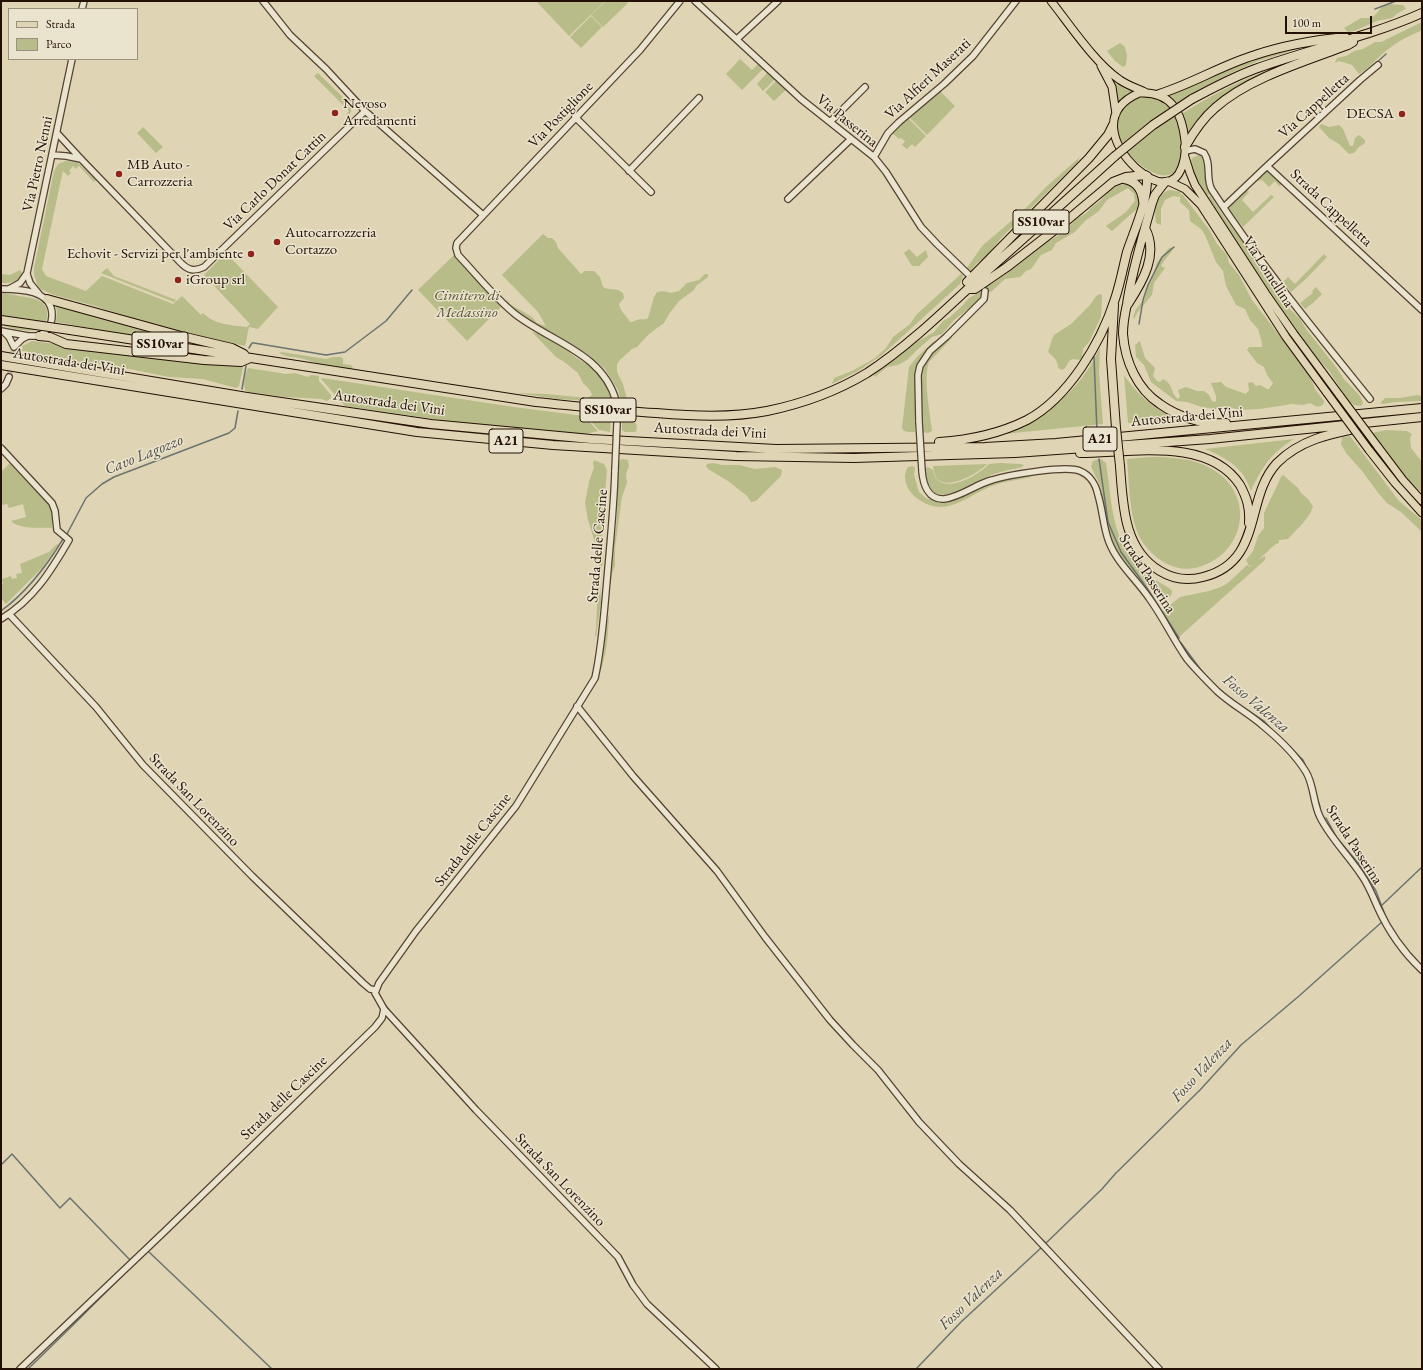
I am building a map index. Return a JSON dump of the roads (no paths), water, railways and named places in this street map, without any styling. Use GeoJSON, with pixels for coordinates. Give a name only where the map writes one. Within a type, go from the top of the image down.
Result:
{"type":"FeatureCollection","features":[{"type":"Feature","properties":{"kind":"highway","name":"SS10var"},"geometry":{"type":"LineString","coordinates":[[1,320],[536,402],[679,415],[738,415],[765,411],[826,393],[849,383],[888,358],[1115,156],[1153,125],[1192,99],[1224,82],[1254,69],[1356,38],[1394,25],[1422,13]]}},
{"type":"Feature","properties":{"kind":"highway"},"geometry":{"type":"LineString","coordinates":[[1159,94],[1171,91],[1254,55],[1275,49],[1313,40],[1349,37],[1356,38]]}},
{"type":"Feature","properties":{"kind":"highway"},"geometry":{"type":"LineString","coordinates":[[1185,152],[1196,128],[1214,108],[1222,102],[1255,83],[1281,71],[1348,46],[1356,38]]}},
{"type":"Feature","properties":{"kind":"highway"},"geometry":{"type":"LineString","coordinates":[[776,449],[837,444],[935,443],[965,440],[994,433],[1027,420],[1049,404],[1079,372],[1099,337],[1114,300],[1142,208],[1147,190],[1146,176],[1119,179],[1113,182],[1007,267],[975,289],[966,290],[966,283],[1089,158],[1108,135],[1113,125]]}},
{"type":"Feature","properties":{"kind":"highway"},"geometry":{"type":"LineString","coordinates":[[1119,179],[1126,179],[1139,187],[1143,197],[1142,208]]}},
{"type":"Feature","properties":{"kind":"highway"},"geometry":{"type":"LineString","coordinates":[[1114,331],[1129,288],[1153,199],[1167,182]]}},
{"type":"Feature","properties":{"kind":"highway"},"geometry":{"type":"LineString","coordinates":[[1126,306],[1141,282],[1149,260],[1151,250],[1150,236],[1145,228]]}},
{"type":"Feature","properties":{"kind":"highway"},"geometry":{"type":"LineString","coordinates":[[1129,288],[1123,333],[1126,352],[1133,373],[1152,399],[1170,411],[1185,417],[1223,424],[1295,418],[1313,419]]}},
{"type":"Feature","properties":{"kind":"highway"},"geometry":{"type":"LineString","coordinates":[[43,297],[181,336],[232,348],[251,358]]}},
{"type":"Feature","properties":{"kind":"highway"},"geometry":{"type":"LineString","coordinates":[[1114,300],[1114,331],[1111,360],[1123,502],[1127,526],[1131,539],[1138,552],[1146,561],[1167,575],[1182,579],[1195,579],[1213,575],[1231,563],[1238,555],[1247,538],[1268,477],[1276,465],[1288,453],[1319,437],[1411,418]]}},
{"type":"Feature","properties":{"kind":"highway"},"geometry":{"type":"LineString","coordinates":[[39,336],[50,337],[66,344],[204,360],[241,362],[251,358]]}},
{"type":"Feature","properties":{"kind":"highway","name":"Autostrada dei Vini"},"geometry":{"type":"LineString","coordinates":[[1,356],[246,397],[431,424],[591,439],[776,449],[993,446],[1117,438],[1422,408]]}},
{"type":"Feature","properties":{"kind":"highway","name":"Autostrada dei Vini"},"geometry":{"type":"LineString","coordinates":[[1,365],[417,432],[553,445],[736,456],[854,458],[1015,453],[1210,439],[1422,417]]}},
{"type":"Feature","properties":{"kind":"highway"},"geometry":{"type":"LineString","coordinates":[[1015,453],[1100,453],[1143,450],[1179,452],[1195,455],[1213,462],[1225,469],[1235,478],[1242,489],[1247,498],[1250,510],[1247,538]]}},
{"type":"Feature","properties":{"kind":"main road"},"geometry":{"type":"LineString","coordinates":[[1051,1],[1112,75],[1127,85],[1147,93]]}},
{"type":"Feature","properties":{"kind":"main road"},"geometry":{"type":"LineString","coordinates":[[1094,54],[1112,87],[1116,114]]}},
{"type":"Feature","properties":{"kind":"main road"},"geometry":{"type":"LineString","coordinates":[[1139,93],[1159,94],[1169,101],[1177,111],[1182,125],[1185,152],[1184,164],[1179,173],[1167,182],[1154,180],[1146,176],[1130,162],[1114,138],[1113,125],[1116,114],[1121,106],[1139,93]]}},
{"type":"Feature","properties":{"kind":"main road","name":"Via Lomellina"},"geometry":{"type":"LineString","coordinates":[[1185,152],[1195,185],[1266,294],[1378,447],[1403,480],[1422,501]]}},
{"type":"Feature","properties":{"kind":"main road","name":"Via Lomellina"},"geometry":{"type":"LineString","coordinates":[[1167,182],[1185,189],[1201,205],[1286,337],[1369,450],[1395,483],[1422,513]]}},
{"type":"Feature","properties":{"kind":"street"},"geometry":{"type":"LineString","coordinates":[[263,1],[290,35],[326,68],[365,111],[483,215]]}},
{"type":"Feature","properties":{"kind":"street","name":"Via Postiglione"},"geometry":{"type":"LineString","coordinates":[[457,243],[640,50],[680,1]]}},
{"type":"Feature","properties":{"kind":"street","name":"Via Passerina"},"geometry":{"type":"LineString","coordinates":[[694,1],[801,99],[874,157],[886,172],[921,227],[968,274]]}},
{"type":"Feature","properties":{"kind":"street"},"geometry":{"type":"LineString","coordinates":[[737,39],[778,1]]}},
{"type":"Feature","properties":{"kind":"street","name":"Via Alfieri Maserati"},"geometry":{"type":"LineString","coordinates":[[874,157],[888,133],[944,84],[972,56],[1016,1]]}},
{"type":"Feature","properties":{"kind":"street","name":"Via Pietro Nenni"},"geometry":{"type":"LineString","coordinates":[[27,274],[72,60]]}},
{"type":"Feature","properties":{"kind":"street","name":"Via Cappelletta"},"geometry":{"type":"LineString","coordinates":[[1267,166],[1378,65]]}},
{"type":"Feature","properties":{"kind":"street"},"geometry":{"type":"LineString","coordinates":[[830,122],[865,87]]}},
{"type":"Feature","properties":{"kind":"street"},"geometry":{"type":"LineString","coordinates":[[629,171],[699,98]]}},
{"type":"Feature","properties":{"kind":"street","name":"Via Carlo Donat Cattin"},"geometry":{"type":"LineString","coordinates":[[57,133],[181,263],[188,269],[196,270],[204,267],[365,111]]}},
{"type":"Feature","properties":{"kind":"street"},"geometry":{"type":"LineString","coordinates":[[575,117],[651,192]]}},
{"type":"Feature","properties":{"kind":"street"},"geometry":{"type":"LineString","coordinates":[[788,199],[851,139]]}},
{"type":"Feature","properties":{"kind":"street"},"geometry":{"type":"LineString","coordinates":[[1185,152],[1198,149],[1206,155],[1210,186],[1224,208],[1283,291],[1370,399]]}},
{"type":"Feature","properties":{"kind":"street"},"geometry":{"type":"LineString","coordinates":[[53,155],[81,159]]}},
{"type":"Feature","properties":{"kind":"street"},"geometry":{"type":"LineString","coordinates":[[1224,208],[1267,166]]}},
{"type":"Feature","properties":{"kind":"street","name":"Strada Cappelletta"},"geometry":{"type":"LineString","coordinates":[[1267,166],[1422,310]]}},
{"type":"Feature","properties":{"kind":"street","name":"Strada delle Cascine"},"geometry":{"type":"LineString","coordinates":[[375,990],[416,930],[516,806],[577,706],[590,689],[595,678],[599,660],[612,520],[618,423],[616,401],[611,387],[598,369],[576,351],[528,323],[510,309],[458,254],[456,248],[457,243]]}},
{"type":"Feature","properties":{"kind":"street"},"geometry":{"type":"LineString","coordinates":[[10,289],[20,283],[27,274]]}},
{"type":"Feature","properties":{"kind":"street"},"geometry":{"type":"LineString","coordinates":[[2,331],[28,336],[39,336],[49,327],[52,319],[50,304],[30,283],[27,274]]}},
{"type":"Feature","properties":{"kind":"street"},"geometry":{"type":"LineString","coordinates":[[1,288],[43,297]]}},
{"type":"Feature","properties":{"kind":"street","name":"Strada Passerina"},"geometry":{"type":"LineString","coordinates":[[985,291],[984,299],[930,351],[920,366],[918,375],[919,422],[924,486],[936,497],[943,499],[952,497],[992,480],[1046,470],[1080,470],[1088,477],[1094,483],[1109,543],[1118,557],[1149,598],[1188,660],[1218,692],[1262,725],[1297,760],[1307,773],[1316,807],[1323,822],[1339,847],[1362,875],[1396,941],[1422,970]]}},
{"type":"Feature","properties":{"kind":"street"},"geometry":{"type":"LineString","coordinates":[[2,331],[9,337],[14,348],[22,339],[28,336]]}},
{"type":"Feature","properties":{"kind":"street"},"geometry":{"type":"LineString","coordinates":[[1,389],[6,384],[9,377]]}},
{"type":"Feature","properties":{"kind":"street"},"geometry":{"type":"LineString","coordinates":[[1,448],[52,503],[55,511],[57,530],[69,540],[33,594],[1,619]]}},
{"type":"Feature","properties":{"kind":"street","name":"Strada San Lorenzino"},"geometry":{"type":"LineString","coordinates":[[9,614],[96,707],[143,765],[176,800],[363,983],[370,989],[375,990]]}},
{"type":"Feature","properties":{"kind":"street"},"geometry":{"type":"LineString","coordinates":[[577,706],[633,776],[717,871],[765,937],[830,1020],[878,1070],[919,1122],[959,1164],[1010,1210],[1159,1369]]}},
{"type":"Feature","properties":{"kind":"street"},"geometry":{"type":"LineString","coordinates":[[375,990],[376,996],[384,1009]]}},
{"type":"Feature","properties":{"kind":"street","name":"Strada delle Cascine"},"geometry":{"type":"LineString","coordinates":[[20,1369],[164,1232],[375,1027],[382,1018],[384,1009]]}},
{"type":"Feature","properties":{"kind":"street","name":"Strada San Lorenzino"},"geometry":{"type":"LineString","coordinates":[[384,1009],[476,1110],[618,1257],[633,1285],[647,1304],[716,1369]]}},
{"type":"Feature","properties":{"kind":"waterway"},"geometry":{"type":"LineString","coordinates":[[1375,9],[1396,1]]}},
{"type":"Feature","properties":{"kind":"waterway"},"geometry":{"type":"LineString","coordinates":[[1374,65],[1386,54]]}},
{"type":"Feature","properties":{"kind":"waterway"},"geometry":{"type":"LineString","coordinates":[[1139,324],[1143,300],[1148,285],[1162,257],[1174,247]]}},
{"type":"Feature","properties":{"kind":"waterway","name":"Cavo Lagozzo"},"geometry":{"type":"LineString","coordinates":[[249,348],[252,343],[254,343],[326,355],[345,352],[386,321],[412,290]]}},
{"type":"Feature","properties":{"kind":"waterway","name":"Fosso Valenza"},"geometry":{"type":"LineString","coordinates":[[1094,357],[1097,432]]}},
{"type":"Feature","properties":{"kind":"waterway","name":"Cavo Lagozzo"},"geometry":{"type":"LineString","coordinates":[[242,389],[246,366]]}},
{"type":"Feature","properties":{"kind":"waterway","name":"Cavo Lagozzo"},"geometry":{"type":"LineString","coordinates":[[67,534],[86,498],[102,484],[114,477],[229,433],[235,428],[238,411]]}},
{"type":"Feature","properties":{"kind":"waterway","name":"Fosso Valenza"},"geometry":{"type":"LineString","coordinates":[[1099,459],[1108,522],[1121,552],[1149,591],[1179,638]]}},
{"type":"Feature","properties":{"kind":"waterway"},"geometry":{"type":"LineString","coordinates":[[1,611],[28,587],[50,559],[63,539]]}},
{"type":"Feature","properties":{"kind":"waterway","name":"Fosso Valenza"},"geometry":{"type":"LineString","coordinates":[[1181,643],[1213,684]]}},
{"type":"Feature","properties":{"kind":"waterway","name":"Fosso Valenza"},"geometry":{"type":"LineString","coordinates":[[1222,692],[1236,703]]}},
{"type":"Feature","properties":{"kind":"waterway","name":"Fosso Valenza"},"geometry":{"type":"LineString","coordinates":[[1243,707],[1264,721],[1273,731]]}},
{"type":"Feature","properties":{"kind":"waterway","name":"Fosso Valenza"},"geometry":{"type":"LineString","coordinates":[[1284,741],[1303,760],[1312,780]]}},
{"type":"Feature","properties":{"kind":"waterway","name":"Fosso Valenza"},"geometry":{"type":"LineString","coordinates":[[1316,795],[1320,807]]}},
{"type":"Feature","properties":{"kind":"waterway","name":"Fosso Valenza"},"geometry":{"type":"LineString","coordinates":[[1326,818],[1337,838],[1359,864],[1376,891],[1385,915]]}},
{"type":"Feature","properties":{"kind":"waterway"},"geometry":{"type":"LineString","coordinates":[[1381,906],[1422,867]]}},
{"type":"Feature","properties":{"kind":"waterway","name":"Fosso Valenza"},"geometry":{"type":"LineString","coordinates":[[1045,1244],[1200,1090],[1241,1045],[1299,996],[1383,921]]}},
{"type":"Feature","properties":{"kind":"waterway"},"geometry":{"type":"LineString","coordinates":[[383,1002],[389,1010]]}},
{"type":"Feature","properties":{"kind":"waterway"},"geometry":{"type":"LineString","coordinates":[[446,1074],[480,1111]]}},
{"type":"Feature","properties":{"kind":"waterway"},"geometry":{"type":"LineString","coordinates":[[913,1110],[924,1123]]}},
{"type":"Feature","properties":{"kind":"waterway"},"geometry":{"type":"LineString","coordinates":[[1,1165],[12,1154],[60,1208],[70,1198],[131,1261]]}},
{"type":"Feature","properties":{"kind":"waterway"},"geometry":{"type":"LineString","coordinates":[[990,1189],[996,1194]]}},
{"type":"Feature","properties":{"kind":"waterway"},"geometry":{"type":"LineString","coordinates":[[1037,1235],[1046,1243]]}},
{"type":"Feature","properties":{"kind":"waterway","name":"Fosso Valenza"},"geometry":{"type":"LineString","coordinates":[[916,1369],[961,1322],[1042,1247]]}},
{"type":"Feature","properties":{"kind":"waterway"},"geometry":{"type":"LineString","coordinates":[[149,1252],[272,1369]]}},
{"type":"Feature","properties":{"kind":"waterway"},"geometry":{"type":"LineString","coordinates":[[139,1260],[143,1256]]}},
{"type":"Feature","properties":{"kind":"waterway"},"geometry":{"type":"LineString","coordinates":[[28,1369],[132,1266]]}},
{"type":"Feature","properties":{"kind":"tunnel"},"geometry":{"type":"LineString","coordinates":[[9,377],[14,347]]}},
{"type":"Feature","properties":{"kind":"place","name":"Nevoso Arredamenti"},"geometry":{"type":"Point","coordinates":[335,113]}},
{"type":"Feature","properties":{"kind":"place","name":"DECSA"},"geometry":{"type":"Point","coordinates":[1402,114]}},
{"type":"Feature","properties":{"kind":"place","name":"MB Auto - Carrozzeria"},"geometry":{"type":"Point","coordinates":[119,174]}},
{"type":"Feature","properties":{"kind":"place","name":"Autocarrozzeria Cortazzo"},"geometry":{"type":"Point","coordinates":[277,242]}},
{"type":"Feature","properties":{"kind":"place","name":"Echovit - Servizi per l'ambiente"},"geometry":{"type":"Point","coordinates":[251,254]}},
{"type":"Feature","properties":{"kind":"place","name":"iGroup srl"},"geometry":{"type":"Point","coordinates":[178,280]}},
{"type":"Feature","properties":{"kind":"park label","name":"Cimitero di Medassino"},"geometry":{"type":"Point","coordinates":[467,304]}}]}
